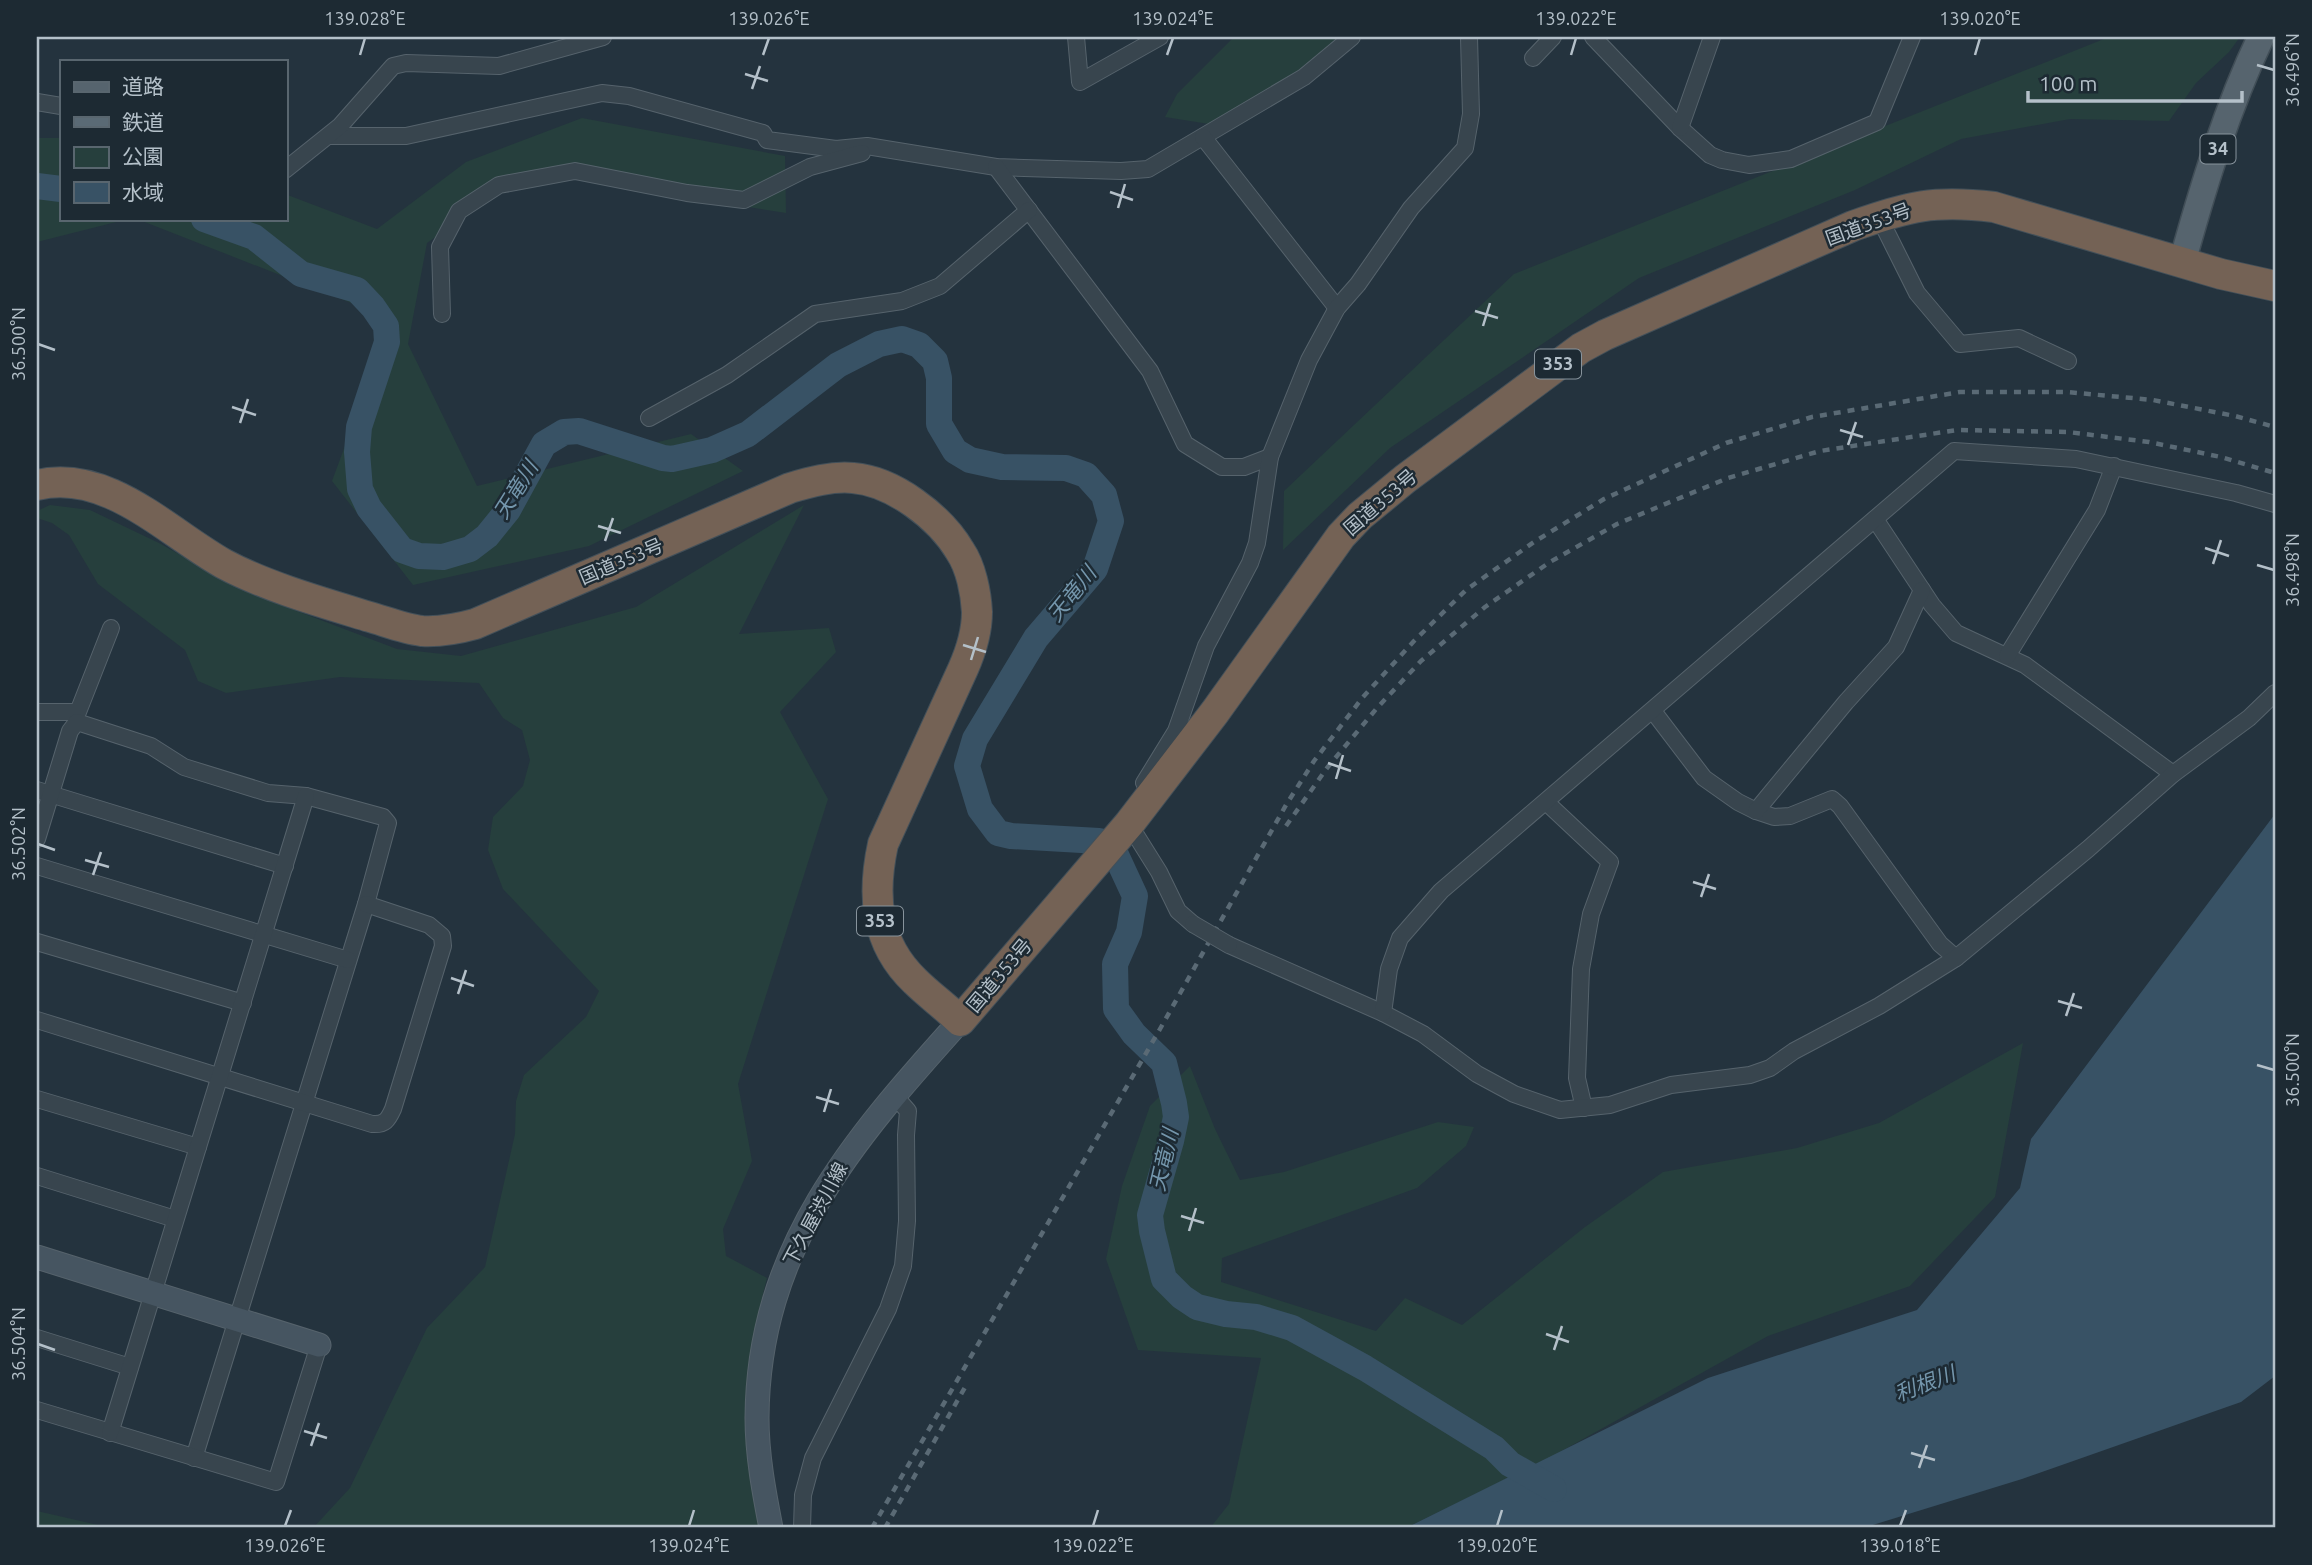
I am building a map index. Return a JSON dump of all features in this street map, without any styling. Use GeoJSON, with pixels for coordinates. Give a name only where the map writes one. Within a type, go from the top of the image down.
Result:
{"type":"FeatureCollection","features":[{"type":"Feature","properties":{"kind":"highway","name":"国道353号"},"geometry":{"type":"LineString","coordinates":[[37,485],[65,482],[98,488],[141,510],[225,564],[246,573],[326,604],[405,627],[437,631],[475,624],[790,488],[811,482],[853,478],[873,481],[896,491],[928,513],[960,550],[971,578],[977,609],[969,654],[963,669],[883,844],[876,899],[884,933],[901,966],[914,981],[960,1021],[1123,831],[1215,712],[1341,536],[1369,509],[1581,348],[1630,324],[1879,217],[1925,204],[1956,202],[1994,207],[2182,263],[2275,286]]}},
{"type":"Feature","properties":{"kind":"main road","name":"34"},"geometry":{"type":"LineString","coordinates":[[2182,263],[2240,86],[2261,37]]}},
{"type":"Feature","properties":{"kind":"main road","name":"下久屋渋川線"},"geometry":{"type":"LineString","coordinates":[[771,1528],[758,1446],[757,1416],[760,1368],[773,1301],[801,1232],[841,1163],[894,1096],[960,1021]]}},
{"type":"Feature","properties":{"kind":"main road"},"geometry":{"type":"LineString","coordinates":[[37,1257],[319,1345]]}},
{"type":"Feature","properties":{"kind":"street"},"geometry":{"type":"LineString","coordinates":[[287,168],[330,136],[393,66],[405,63],[499,66],[603,37]]}},
{"type":"Feature","properties":{"kind":"street"},"geometry":{"type":"LineString","coordinates":[[1076,37],[1080,82],[1160,37]]}},
{"type":"Feature","properties":{"kind":"street"},"geometry":{"type":"LineString","coordinates":[[330,136],[406,136],[610,93],[763,133],[767,140],[826,148],[867,146],[996,166],[1121,171],[1148,169],[1304,77],[1352,37]]}},
{"type":"Feature","properties":{"kind":"street"},"geometry":{"type":"LineString","coordinates":[[1469,37],[1471,114],[1465,148],[1411,208],[1358,284],[1337,308],[1309,360],[1270,457],[1257,543],[1250,563],[1206,646],[1176,731],[1137,796],[1123,831],[1159,872],[1178,911],[1193,924],[1229,944],[1383,1013],[1423,1034],[1476,1074],[1514,1094],[1560,1110],[1610,1105],[1671,1085],[1750,1075],[1770,1068],[1794,1051],[1879,1006],[1956,958],[2174,774],[2249,718],[2275,693]]}},
{"type":"Feature","properties":{"kind":"street"},"geometry":{"type":"LineString","coordinates":[[1533,58],[1553,37]]}},
{"type":"Feature","properties":{"kind":"street"},"geometry":{"type":"LineString","coordinates":[[1593,37],[1680,128],[1710,155],[1749,165],[1791,159],[1877,122],[1912,37]]}},
{"type":"Feature","properties":{"kind":"street"},"geometry":{"type":"LineString","coordinates":[[1680,128],[1712,37]]}},
{"type":"Feature","properties":{"kind":"street"},"geometry":{"type":"LineString","coordinates":[[37,102],[60,106]]}},
{"type":"Feature","properties":{"kind":"street"},"geometry":{"type":"LineString","coordinates":[[1203,137],[1337,308]]}},
{"type":"Feature","properties":{"kind":"street"},"geometry":{"type":"LineString","coordinates":[[442,314],[440,247],[459,211],[499,185],[575,171],[687,193],[744,200],[810,167],[881,148]]}},
{"type":"Feature","properties":{"kind":"street"},"geometry":{"type":"LineString","coordinates":[[996,166],[1150,371],[1185,444],[1222,467],[1244,467],[1270,457]]}},
{"type":"Feature","properties":{"kind":"street"},"geometry":{"type":"LineString","coordinates":[[649,418],[727,375],[815,314],[902,301],[940,286],[1029,210]]}},
{"type":"Feature","properties":{"kind":"street"},"geometry":{"type":"LineString","coordinates":[[1879,217],[1917,293],[1960,344],[2018,338],[2068,361]]}},
{"type":"Feature","properties":{"kind":"street"},"geometry":{"type":"LineString","coordinates":[[1383,1013],[1389,970],[1400,939],[1441,891],[1954,451],[2076,459],[2275,504]]}},
{"type":"Feature","properties":{"kind":"street"},"geometry":{"type":"LineString","coordinates":[[2007,656],[2097,510],[2114,466]]}},
{"type":"Feature","properties":{"kind":"street"},"geometry":{"type":"LineString","coordinates":[[1875,519],[1922,590],[1956,633],[2025,665],[2174,774]]}},
{"type":"Feature","properties":{"kind":"street"},"geometry":{"type":"LineString","coordinates":[[1756,811],[1846,702],[1896,647],[1922,590]]}},
{"type":"Feature","properties":{"kind":"street"},"geometry":{"type":"LineString","coordinates":[[37,712],[78,712],[111,628]]}},
{"type":"Feature","properties":{"kind":"street"},"geometry":{"type":"LineString","coordinates":[[1653,711],[1704,778],[1756,811],[1774,817],[1790,816],[1832,799],[1840,806],[1940,944],[1956,958]]}},
{"type":"Feature","properties":{"kind":"street"},"geometry":{"type":"LineString","coordinates":[[37,839],[43,792],[70,731],[77,722],[151,746],[184,767],[268,793],[306,796],[386,820],[388,828],[366,904],[194,1458]]}},
{"type":"Feature","properties":{"kind":"street"},"geometry":{"type":"LineString","coordinates":[[43,792],[285,866]]}},
{"type":"Feature","properties":{"kind":"street"},"geometry":{"type":"LineString","coordinates":[[110,1433],[306,796]]}},
{"type":"Feature","properties":{"kind":"street"},"geometry":{"type":"LineString","coordinates":[[1546,802],[1610,862],[1591,914],[1581,969],[1577,1079],[1584,1108]]}},
{"type":"Feature","properties":{"kind":"street"},"geometry":{"type":"LineString","coordinates":[[37,866],[348,960]]}},
{"type":"Feature","properties":{"kind":"street"},"geometry":{"type":"LineString","coordinates":[[37,1020],[303,1104],[372,1124],[382,1124],[389,1119],[393,1109],[443,946],[442,936],[429,925],[366,904]]}},
{"type":"Feature","properties":{"kind":"street"},"geometry":{"type":"LineString","coordinates":[[37,942],[243,1003]]}},
{"type":"Feature","properties":{"kind":"street"},"geometry":{"type":"LineString","coordinates":[[802,1528],[803,1495],[813,1458],[888,1309],[903,1266],[908,1111],[894,1096]]}},
{"type":"Feature","properties":{"kind":"street"},"geometry":{"type":"LineString","coordinates":[[37,1098],[198,1147]]}},
{"type":"Feature","properties":{"kind":"street"},"geometry":{"type":"LineString","coordinates":[[37,1176],[175,1219]]}},
{"type":"Feature","properties":{"kind":"street"},"geometry":{"type":"LineString","coordinates":[[37,1338],[130,1367]]}},
{"type":"Feature","properties":{"kind":"street"},"geometry":{"type":"LineString","coordinates":[[37,1410],[276,1482],[319,1345]]}},
{"type":"Feature","properties":{"kind":"green space"},"geometry":{"type":"Polygon","coordinates":[[[1234,37],[1342,37],[1306,67],[1209,124],[1165,117],[1177,94],[1234,37]]]}},
{"type":"Feature","properties":{"kind":"green space"},"geometry":{"type":"Polygon","coordinates":[[[2109,37],[2240,37],[2229,52],[2196,83],[2169,121],[2070,119],[1961,139],[1855,190],[1639,278],[1390,448],[1283,550],[1284,491],[1514,274],[2109,37]]]}},
{"type":"Feature","properties":{"kind":"green space"},"geometry":{"type":"Polygon","coordinates":[[[582,118],[785,156],[786,213],[528,172],[427,243],[408,344],[477,486],[691,434],[743,471],[589,546],[413,585],[332,481],[372,373],[382,315],[140,220],[287,220],[287,195],[377,229],[466,162],[582,118]]]}},
{"type":"Feature","properties":{"kind":"green space"},"geometry":{"type":"Polygon","coordinates":[[[37,138],[60,138],[60,220],[124,220],[37,242],[37,138]]]}},
{"type":"Feature","properties":{"kind":"green space"},"geometry":{"type":"Polygon","coordinates":[[[50,505],[90,510],[159,543],[247,592],[397,649],[461,656],[636,607],[804,505],[739,634],[829,628],[836,652],[780,712],[828,799],[738,1084],[752,1161],[723,1229],[726,1256],[767,1278],[752,1349],[746,1403],[748,1448],[762,1528],[313,1528],[350,1488],[427,1328],[485,1267],[515,1134],[516,1101],[524,1075],[586,1017],[599,991],[503,889],[488,850],[493,817],[523,786],[530,760],[522,730],[503,718],[479,683],[340,677],[226,693],[198,681],[185,650],[98,584],[69,535],[52,523],[37,518],[37,511],[50,505]]]}},
{"type":"Feature","properties":{"kind":"green space"},"geometry":{"type":"Polygon","coordinates":[[[2023,1043],[1995,1197],[1910,1286],[1768,1336],[1549,1458],[1406,1528],[1210,1528],[1229,1504],[1261,1358],[1138,1350],[1106,1259],[1122,1186],[1150,1106],[1190,1066],[1215,1129],[1240,1180],[1284,1172],[1438,1122],[1474,1127],[1466,1146],[1417,1188],[1222,1258],[1221,1282],[1376,1331],[1405,1298],[1462,1325],[1585,1227],[1663,1172],[1797,1148],[1879,1123],[2023,1043]]]}},
{"type":"Feature","properties":{"kind":"green space"},"geometry":{"type":"Polygon","coordinates":[[[37,1511],[111,1528],[37,1528],[37,1511]]]}},
{"type":"Feature","properties":{"kind":"water","name":"利根川"},"geometry":{"type":"Polygon","coordinates":[[[2275,814],[2275,1376],[2241,1402],[2022,1479],[1863,1528],[1406,1528],[1708,1378],[1917,1310],[2020,1188],[2031,1139],[2275,814]]]}},
{"type":"Feature","properties":{"kind":"waterway","name":"天竜川"},"geometry":{"type":"LineString","coordinates":[[37,186],[60,189]]}},
{"type":"Feature","properties":{"kind":"waterway","name":"天竜川"},"geometry":{"type":"LineString","coordinates":[[207,220],[254,237],[301,274],[357,290],[386,326],[387,342],[359,427],[357,452],[360,489],[369,508],[402,550],[419,556],[443,557],[470,549],[487,536],[508,510],[544,444],[564,432],[579,431],[663,458],[672,459],[712,450],[748,434],[838,365],[879,344],[902,339],[919,345],[935,361],[939,378],[939,424],[955,451],[970,460],[1002,467],[1066,468],[1086,475],[1104,495],[1111,521],[1095,569],[1036,638],[975,739],[967,766],[980,809],[998,833],[1099,841],[1116,855],[1135,896],[1129,932],[1115,964],[1116,1009],[1134,1034],[1164,1063],[1174,1103],[1176,1117],[1171,1141],[1150,1215],[1164,1279],[1197,1307],[1256,1317],[1292,1328],[1365,1368],[1494,1448],[1510,1464],[1554,1489]]}},
{"type":"Feature","properties":{"kind":"railway"},"geometry":{"type":"LineString","coordinates":[[872,1528],[1286,805],[1314,761],[1363,697],[1466,590],[1534,542],[1604,499],[1726,443],[1812,417],[1960,392],[2067,392],[2153,400],[2275,427]]}},
{"type":"Feature","properties":{"kind":"railway"},"geometry":{"type":"LineString","coordinates":[[1286,826],[1327,768],[1377,708],[1421,661],[1485,607],[1550,562],[1617,524],[1728,478],[1820,451],[1957,430],[2068,432],[2149,442],[2221,457],[2275,473]]}},
{"type":"Feature","properties":{"kind":"railway"},"geometry":{"type":"LineString","coordinates":[[885,1528],[968,1382]]}}]}
